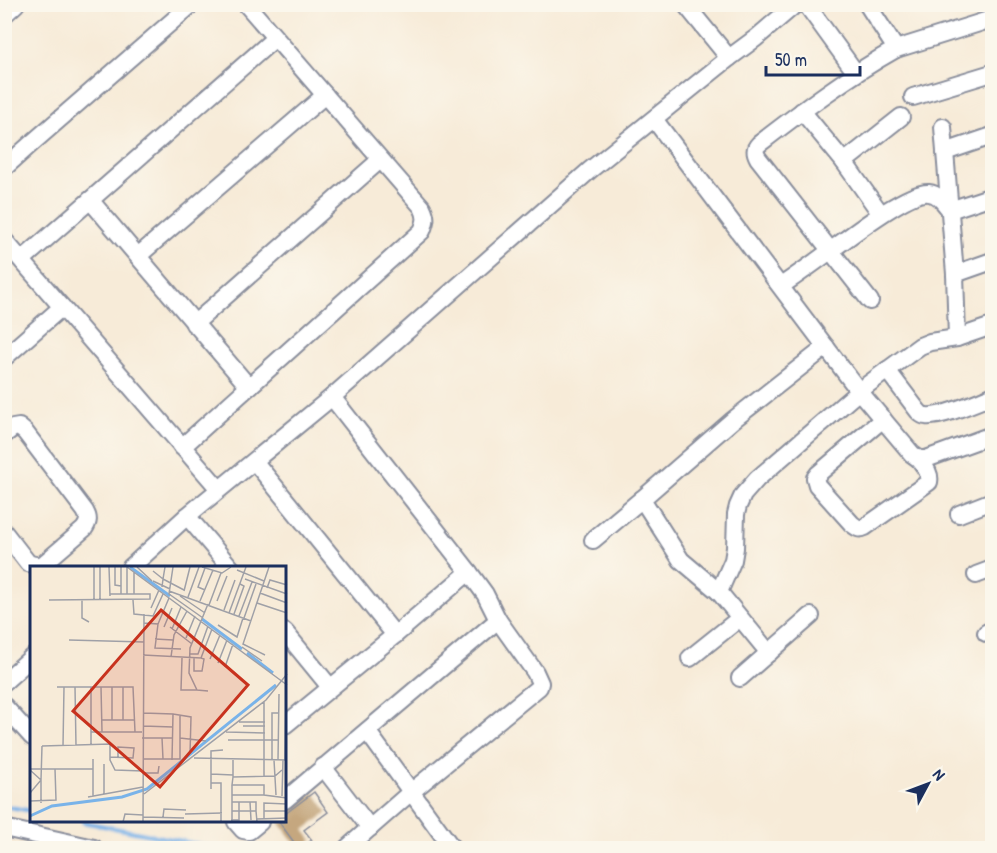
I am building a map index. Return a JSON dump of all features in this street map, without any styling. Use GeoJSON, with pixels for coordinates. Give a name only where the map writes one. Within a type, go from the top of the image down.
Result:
{"type":"FeatureCollection","features":[{"type":"Feature","properties":{"kind":"street"},"geometry":{"type":"LineString","coordinates":[[4,15],[16,4]]}},
{"type":"Feature","properties":{"kind":"street"},"geometry":{"type":"LineString","coordinates":[[4,168],[192,4]]}},
{"type":"Feature","properties":{"kind":"street"},"geometry":{"type":"LineString","coordinates":[[182,447],[422,231],[426,223],[422,207],[246,4]]}},
{"type":"Feature","properties":{"kind":"street"},"geometry":{"type":"LineString","coordinates":[[685,4],[729,58]]}},
{"type":"Feature","properties":{"kind":"street"},"geometry":{"type":"LineString","coordinates":[[132,566],[187,516],[332,397],[590,170],[796,4]]}},
{"type":"Feature","properties":{"kind":"street"},"geometry":{"type":"LineString","coordinates":[[806,4],[856,73]]}},
{"type":"Feature","properties":{"kind":"street"},"geometry":{"type":"LineString","coordinates":[[867,4],[896,50]]}},
{"type":"Feature","properties":{"kind":"street"},"geometry":{"type":"LineString","coordinates":[[870,301],[758,158],[755,147],[856,73],[896,50],[993,19]]}},
{"type":"Feature","properties":{"kind":"street"},"geometry":{"type":"LineString","coordinates":[[22,260],[275,38]]}},
{"type":"Feature","properties":{"kind":"street"},"geometry":{"type":"LineString","coordinates":[[914,97],[993,73]]}},
{"type":"Feature","properties":{"kind":"street"},"geometry":{"type":"LineString","coordinates":[[138,256],[325,95]]}},
{"type":"Feature","properties":{"kind":"street"},"geometry":{"type":"LineString","coordinates":[[802,111],[844,162],[881,214]]}},
{"type":"Feature","properties":{"kind":"street"},"geometry":{"type":"LineString","coordinates":[[844,162],[902,117]]}},
{"type":"Feature","properties":{"kind":"street"},"geometry":{"type":"LineString","coordinates":[[654,119],[859,391],[919,459],[930,477],[929,482],[861,529],[857,528],[818,485],[815,478],[883,419]]}},
{"type":"Feature","properties":{"kind":"street"},"geometry":{"type":"LineString","coordinates":[[943,127],[955,274],[957,338]]}},
{"type":"Feature","properties":{"kind":"street"},"geometry":{"type":"LineString","coordinates":[[945,152],[993,136]]}},
{"type":"Feature","properties":{"kind":"street"},"geometry":{"type":"LineString","coordinates":[[194,324],[380,160]]}},
{"type":"Feature","properties":{"kind":"street"},"geometry":{"type":"LineString","coordinates":[[781,286],[881,214],[921,193],[936,195],[950,210]]}},
{"type":"Feature","properties":{"kind":"street"},"geometry":{"type":"LineString","coordinates":[[950,210],[993,196]]}},
{"type":"Feature","properties":{"kind":"street"},"geometry":{"type":"LineString","coordinates":[[90,200],[249,387]]}},
{"type":"Feature","properties":{"kind":"street"},"geometry":{"type":"LineString","coordinates":[[4,240],[219,489]]}},
{"type":"Feature","properties":{"kind":"street"},"geometry":{"type":"LineString","coordinates":[[955,274],[993,261]]}},
{"type":"Feature","properties":{"kind":"street"},"geometry":{"type":"LineString","coordinates":[[4,358],[62,307]]}},
{"type":"Feature","properties":{"kind":"street"},"geometry":{"type":"LineString","coordinates":[[719,592],[733,560],[736,514],[743,495],[757,479],[859,391],[920,346],[957,338],[993,326]]}},
{"type":"Feature","properties":{"kind":"street"},"geometry":{"type":"LineString","coordinates":[[593,540],[733,420],[826,347]]}},
{"type":"Feature","properties":{"kind":"street"},"geometry":{"type":"LineString","coordinates":[[887,370],[918,411],[926,417],[939,415],[993,396]]}},
{"type":"Feature","properties":{"kind":"street"},"geometry":{"type":"LineString","coordinates":[[332,397],[469,572],[540,683],[539,687],[411,792],[347,849]]}},
{"type":"Feature","properties":{"kind":"street"},"geometry":{"type":"LineString","coordinates":[[4,435],[13,428],[19,427],[25,432],[85,511],[88,523],[84,529],[38,566],[28,563],[4,532]]}},
{"type":"Feature","properties":{"kind":"street"},"geometry":{"type":"LineString","coordinates":[[919,459],[935,457],[993,435]]}},
{"type":"Feature","properties":{"kind":"street"},"geometry":{"type":"LineString","coordinates":[[255,462],[396,635]]}},
{"type":"Feature","properties":{"kind":"street"},"geometry":{"type":"LineString","coordinates":[[642,499],[681,560],[719,592],[769,653]]}},
{"type":"Feature","properties":{"kind":"street"},"geometry":{"type":"LineString","coordinates":[[959,514],[993,501]]}},
{"type":"Feature","properties":{"kind":"street"},"geometry":{"type":"LineString","coordinates":[[187,516],[229,566]]}},
{"type":"Feature","properties":{"kind":"street"},"geometry":{"type":"LineString","coordinates":[[976,575],[993,569]]}},
{"type":"Feature","properties":{"kind":"street"},"geometry":{"type":"LineString","coordinates":[[286,724],[469,572]]}},
{"type":"Feature","properties":{"kind":"street"},"geometry":{"type":"LineString","coordinates":[[740,678],[811,616]]}},
{"type":"Feature","properties":{"kind":"street"},"geometry":{"type":"LineString","coordinates":[[690,658],[740,618]]}},
{"type":"Feature","properties":{"kind":"street"},"geometry":{"type":"LineString","coordinates":[[286,799],[498,620]]}},
{"type":"Feature","properties":{"kind":"street"},"geometry":{"type":"LineString","coordinates":[[286,633],[330,687]]}},
{"type":"Feature","properties":{"kind":"street"},"geometry":{"type":"LineString","coordinates":[[6,679],[30,659]]}},
{"type":"Feature","properties":{"kind":"street"},"geometry":{"type":"LineString","coordinates":[[4,706],[30,735]]}},
{"type":"Feature","properties":{"kind":"street"},"geometry":{"type":"LineString","coordinates":[[367,731],[452,849]]}},
{"type":"Feature","properties":{"kind":"street"},"geometry":{"type":"LineString","coordinates":[[323,767],[370,828]]}},
{"type":"Feature","properties":{"kind":"street"},"geometry":{"type":"LineString","coordinates":[[237,823],[243,830],[249,831],[259,823]]}},
{"type":"Feature","properties":{"kind":"street"},"geometry":{"type":"LineString","coordinates":[[4,828],[94,849]]}},
{"type":"Feature","properties":{"kind":"building"},"geometry":{"type":"Polygon","coordinates":[[[314,792],[328,812],[304,830],[312,840],[299,849],[280,823],[286,823],[286,813],[314,792]]]}},
{"type":"Feature","properties":{"kind":"waterway"},"geometry":{"type":"LineString","coordinates":[[4,806],[30,811]]}},
{"type":"Feature","properties":{"kind":"waterway"},"geometry":{"type":"LineString","coordinates":[[88,823],[218,848]]}}]}
